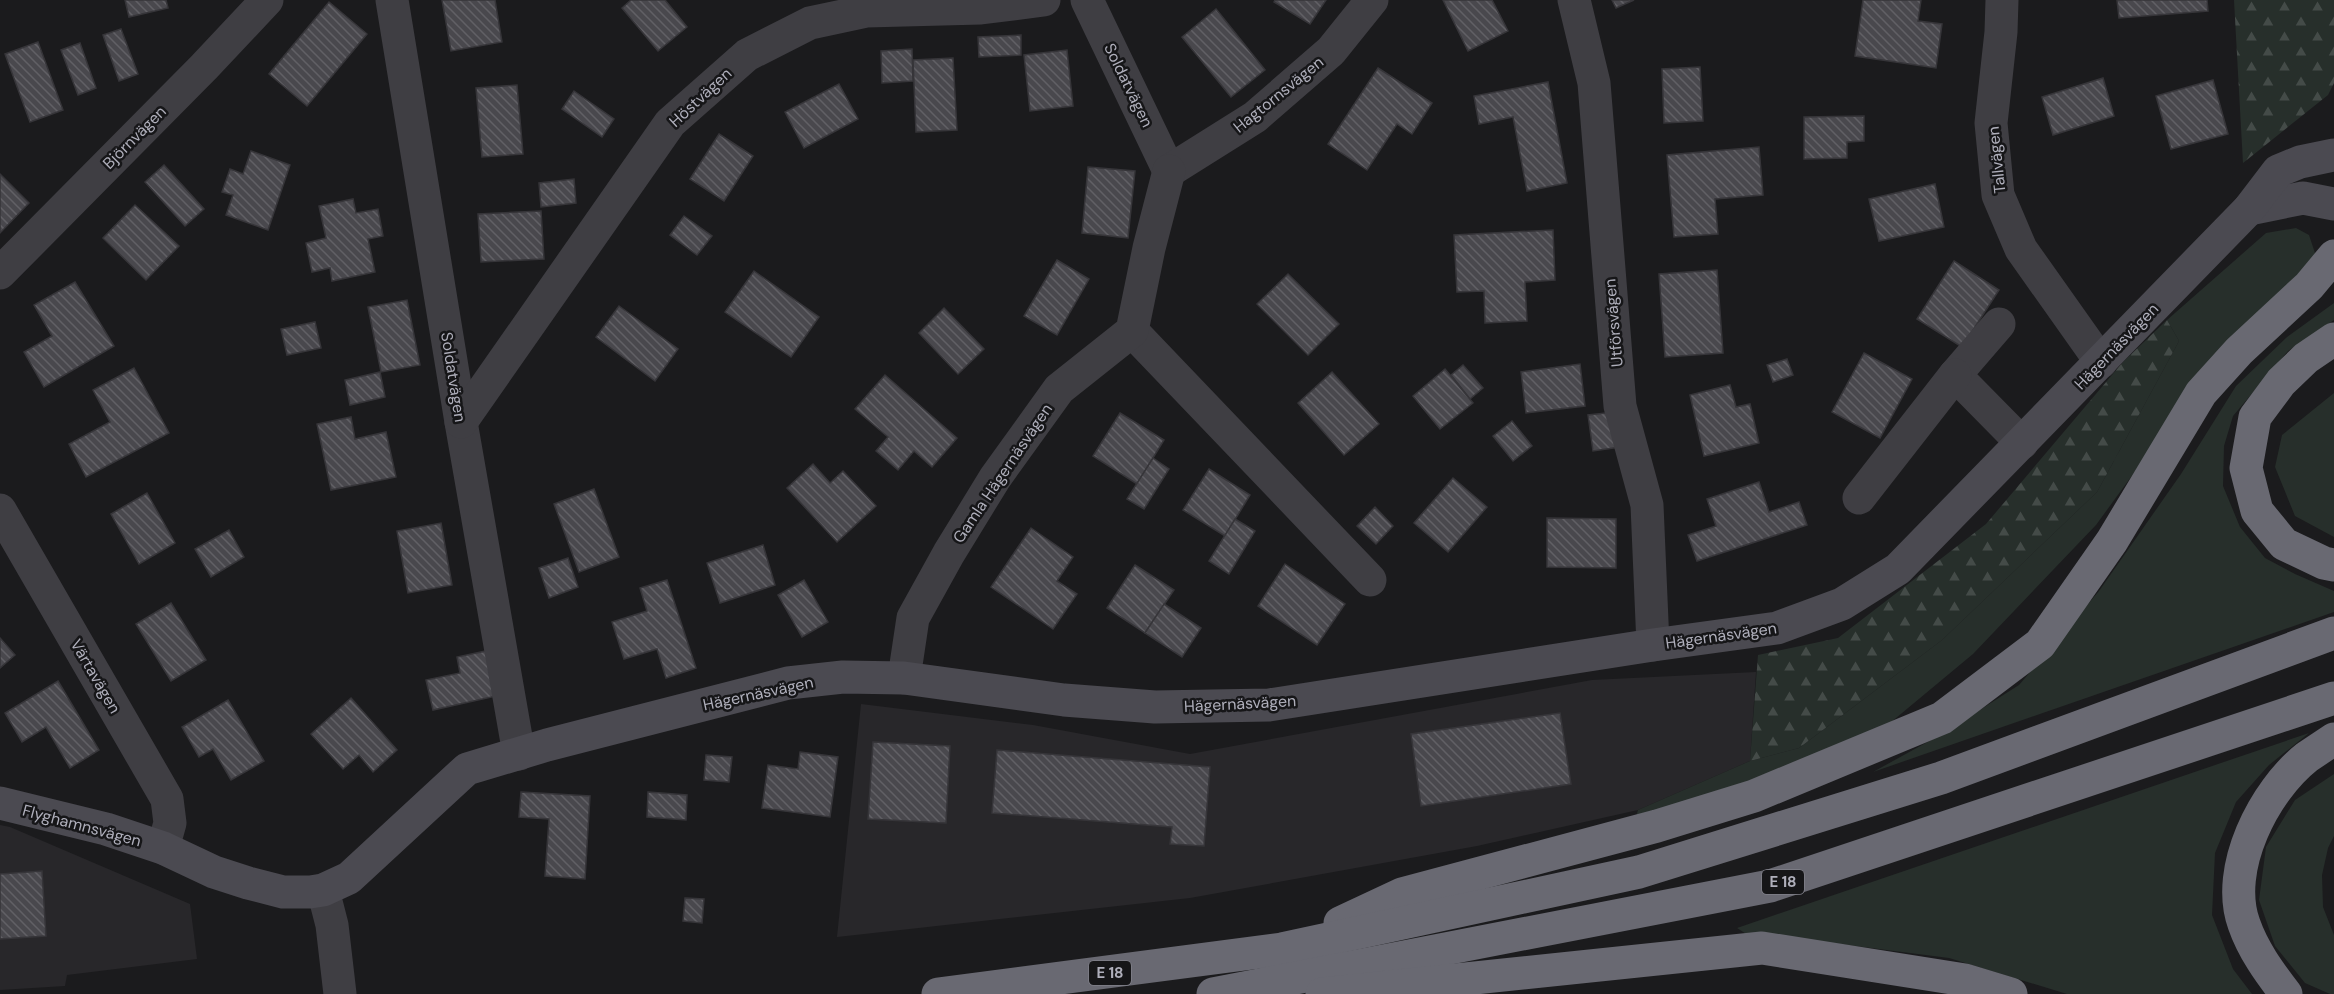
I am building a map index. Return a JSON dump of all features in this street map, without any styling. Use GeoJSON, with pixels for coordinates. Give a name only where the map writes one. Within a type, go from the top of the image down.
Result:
{"type":"FeatureCollection","features":[{"type":"Feature","properties":{"kind":"highway"},"geometry":{"type":"LineString","coordinates":[[1282,949],[1402,894],[1657,826],[1754,796],[1942,718],[2040,644],[2112,542],[2201,393],[2239,351],[2309,286],[2334,256]]}},
{"type":"Feature","properties":{"kind":"highway"},"geometry":{"type":"LineString","coordinates":[[2334,339],[2306,358],[2281,382],[2255,417],[2246,468],[2257,511],[2284,544],[2324,563],[2334,565]]}},
{"type":"Feature","properties":{"kind":"highway","name":"E 18"},"geometry":{"type":"LineString","coordinates":[[938,994],[1282,949],[1639,872],[1941,778],[2334,633]]}},
{"type":"Feature","properties":{"kind":"highway","name":"E 18"},"geometry":{"type":"LineString","coordinates":[[1213,994],[1770,886],[2334,698]]}},
{"type":"Feature","properties":{"kind":"highway"},"geometry":{"type":"LineString","coordinates":[[2286,994],[2262,962],[2243,922],[2237,884],[2249,835],[2274,793],[2306,758],[2334,739]]}},
{"type":"Feature","properties":{"kind":"highway"},"geometry":{"type":"LineString","coordinates":[[1322,994],[1762,948],[1965,980],[2011,994]]}},
{"type":"Feature","properties":{"kind":"street","name":"Björnvägen"},"geometry":{"type":"LineString","coordinates":[[0,273],[204,67],[267,0]]}},
{"type":"Feature","properties":{"kind":"street","name":"Soldatvägen"},"geometry":{"type":"LineString","coordinates":[[392,0],[461,422],[519,754]]}},
{"type":"Feature","properties":{"kind":"street","name":"Höstvägen"},"geometry":{"type":"LineString","coordinates":[[461,422],[670,123],[747,55],[810,23],[866,11],[981,8],[1044,0]]}},
{"type":"Feature","properties":{"kind":"street","name":"Soldatvägen"},"geometry":{"type":"LineString","coordinates":[[1087,0],[1169,171]]}},
{"type":"Feature","properties":{"kind":"street","name":"Hagtornsvägen"},"geometry":{"type":"LineString","coordinates":[[1169,171],[1255,117],[1331,51],[1372,0]]}},
{"type":"Feature","properties":{"kind":"street","name":"Utförsvägen"},"geometry":{"type":"LineString","coordinates":[[1574,0],[1594,83],[1620,406],[1647,505],[1653,645]]}},
{"type":"Feature","properties":{"kind":"street","name":"Tallvägen"},"geometry":{"type":"LineString","coordinates":[[2002,0],[2001,32],[1991,123],[1998,195],[2021,249],[2101,362]]}},
{"type":"Feature","properties":{"kind":"street","name":"Hägernäsvägen"},"geometry":{"type":"LineString","coordinates":[[163,848],[214,872],[248,883],[283,892],[323,890],[349,878],[467,769],[788,683],[843,677],[904,678],[1064,700],[1155,707],[1269,705],[1653,645],[1778,628],[1842,604],[1898,569],[2249,209],[2278,171],[2300,162],[2334,155]]}},
{"type":"Feature","properties":{"kind":"street"},"geometry":{"type":"LineString","coordinates":[[1169,171],[1149,248],[1132,331],[1370,580]]}},
{"type":"Feature","properties":{"kind":"street"},"geometry":{"type":"LineString","coordinates":[[2249,209],[2303,198],[2334,204]]}},
{"type":"Feature","properties":{"kind":"street"},"geometry":{"type":"LineString","coordinates":[[1858,498],[1955,375],[1999,324]]}},
{"type":"Feature","properties":{"kind":"street","name":"Gamla Hägernäsvägen"},"geometry":{"type":"LineString","coordinates":[[904,678],[913,618],[994,478],[1059,389],[1132,331]]}},
{"type":"Feature","properties":{"kind":"street"},"geometry":{"type":"LineString","coordinates":[[1955,375],[2022,443]]}},
{"type":"Feature","properties":{"kind":"street","name":"Värtavägen"},"geometry":{"type":"LineString","coordinates":[[0,510],[167,799],[170,823],[163,848]]}},
{"type":"Feature","properties":{"kind":"street","name":"Flyghamnsvägen"},"geometry":{"type":"LineString","coordinates":[[0,803],[106,829],[163,848]]}},
{"type":"Feature","properties":{"kind":"street"},"geometry":{"type":"LineString","coordinates":[[323,890],[332,925],[340,992]]}},
{"type":"Feature","properties":{"kind":"shaded area"},"geometry":{"type":"Polygon","coordinates":[[[1756,672],[1750,761],[1638,810],[1477,846],[1190,898],[837,937],[861,704],[1033,725],[1190,754],[1592,680],[1756,672]]]}},
{"type":"Feature","properties":{"kind":"shaded area"},"geometry":{"type":"Polygon","coordinates":[[[0,825],[10,827],[190,904],[197,959],[67,975],[65,986],[0,990],[0,825]]]}},
{"type":"Feature","properties":{"kind":"green space"},"geometry":{"type":"Polygon","coordinates":[[[2234,0],[2334,0],[2334,83],[2328,95],[2243,163],[2234,0]]]}},
{"type":"Feature","properties":{"kind":"green space"},"geometry":{"type":"Polygon","coordinates":[[[2296,228],[2309,235],[2316,256],[2217,359],[2096,525],[1973,654],[1890,723],[1788,768],[1635,820],[1638,810],[1750,761],[1799,748],[1942,640],[2097,492],[2179,341],[2167,320],[2266,233],[2296,228]]]}},
{"type":"Feature","properties":{"kind":"green space"},"geometry":{"type":"Polygon","coordinates":[[[2334,303],[2334,320],[2288,351],[2233,416],[2224,446],[2223,486],[2240,527],[2265,558],[2334,591],[2334,612],[1873,772],[1942,734],[2019,685],[2099,591],[2181,474],[2236,386],[2287,337],[2334,303]]]}},
{"type":"Feature","properties":{"kind":"green space"},"geometry":{"type":"Polygon","coordinates":[[[2167,320],[2179,341],[2097,492],[1942,640],[1799,748],[1750,761],[1758,655],[1838,638],[1986,524],[2123,362],[2167,320]]]}},
{"type":"Feature","properties":{"kind":"green space"},"geometry":{"type":"Polygon","coordinates":[[[2334,393],[2334,537],[2295,516],[2275,467],[2282,435],[2334,393]]]}},
{"type":"Feature","properties":{"kind":"green space"},"geometry":{"type":"Polygon","coordinates":[[[2309,733],[2269,765],[2236,802],[2215,853],[2212,915],[2233,969],[2252,994],[2067,994],[1949,958],[1824,942],[1751,937],[1737,928],[2309,733]]]}},
{"type":"Feature","properties":{"kind":"green space"},"geometry":{"type":"Polygon","coordinates":[[[2334,774],[2334,836],[2328,848],[2322,875],[2323,907],[2334,935],[2334,994],[2330,994],[2305,983],[2275,946],[2259,900],[2266,847],[2295,800],[2334,774]]]}},
{"type":"Feature","properties":{"kind":"building"},"geometry":{"type":"Polygon","coordinates":[[[125,0],[166,0],[168,8],[129,17],[125,0]]]}},
{"type":"Feature","properties":{"kind":"building"},"geometry":{"type":"Polygon","coordinates":[[[442,0],[495,0],[502,42],[451,51],[442,0]]]}},
{"type":"Feature","properties":{"kind":"building"},"geometry":{"type":"Polygon","coordinates":[[[631,0],[665,0],[687,27],[658,51],[622,8],[631,0]]]}},
{"type":"Feature","properties":{"kind":"building"},"geometry":{"type":"Polygon","coordinates":[[[1275,0],[1326,0],[1310,24],[1274,2],[1275,0]]]}},
{"type":"Feature","properties":{"kind":"building"},"geometry":{"type":"Polygon","coordinates":[[[1443,0],[1492,0],[1508,31],[1468,51],[1443,0]]]}},
{"type":"Feature","properties":{"kind":"building"},"geometry":{"type":"Polygon","coordinates":[[[1612,0],[1634,0],[1616,8],[1612,0]]]}},
{"type":"Feature","properties":{"kind":"building"},"geometry":{"type":"Polygon","coordinates":[[[1863,0],[1921,0],[1918,21],[1942,24],[1936,68],[1855,56],[1863,0]]]}},
{"type":"Feature","properties":{"kind":"building"},"geometry":{"type":"Polygon","coordinates":[[[2117,0],[2207,0],[2208,11],[2119,18],[2117,0]]]}},
{"type":"Feature","properties":{"kind":"building"},"geometry":{"type":"Polygon","coordinates":[[[329,2],[367,34],[307,106],[269,74],[329,2]]]}},
{"type":"Feature","properties":{"kind":"building"},"geometry":{"type":"Polygon","coordinates":[[[1216,9],[1265,70],[1231,97],[1182,37],[1216,9]]]}},
{"type":"Feature","properties":{"kind":"building"},"geometry":{"type":"Polygon","coordinates":[[[121,29],[138,74],[119,81],[103,35],[121,29]]]}},
{"type":"Feature","properties":{"kind":"building"},"geometry":{"type":"Polygon","coordinates":[[[1021,35],[1021,55],[979,57],[978,37],[1021,35]]]}},
{"type":"Feature","properties":{"kind":"building"},"geometry":{"type":"Polygon","coordinates":[[[38,42],[63,110],[30,122],[5,54],[38,42]]]}},
{"type":"Feature","properties":{"kind":"building"},"geometry":{"type":"Polygon","coordinates":[[[80,43],[96,88],[78,95],[61,50],[80,43]]]}},
{"type":"Feature","properties":{"kind":"building"},"geometry":{"type":"Polygon","coordinates":[[[912,49],[913,81],[882,83],[881,51],[912,49]]]}},
{"type":"Feature","properties":{"kind":"building"},"geometry":{"type":"Polygon","coordinates":[[[1067,50],[1073,106],[1030,111],[1024,55],[1067,50]]]}},
{"type":"Feature","properties":{"kind":"building"},"geometry":{"type":"Polygon","coordinates":[[[953,58],[957,130],[916,132],[913,60],[953,58]]]}},
{"type":"Feature","properties":{"kind":"building"},"geometry":{"type":"Polygon","coordinates":[[[1700,67],[1703,121],[1664,123],[1662,69],[1700,67]]]}},
{"type":"Feature","properties":{"kind":"building"},"geometry":{"type":"Polygon","coordinates":[[[1378,68],[1432,103],[1412,134],[1397,124],[1367,170],[1328,144],[1378,68]]]}},
{"type":"Feature","properties":{"kind":"building"},"geometry":{"type":"Polygon","coordinates":[[[2103,78],[2114,116],[2053,135],[2042,97],[2103,78]]]}},
{"type":"Feature","properties":{"kind":"building"},"geometry":{"type":"Polygon","coordinates":[[[2213,80],[2228,134],[2171,149],[2156,96],[2213,80]]]}},
{"type":"Feature","properties":{"kind":"building"},"geometry":{"type":"Polygon","coordinates":[[[1548,82],[1567,183],[1527,191],[1513,117],[1479,124],[1474,96],[1548,82]]]}},
{"type":"Feature","properties":{"kind":"building"},"geometry":{"type":"Polygon","coordinates":[[[839,84],[858,119],[804,148],[785,112],[839,84]]]}},
{"type":"Feature","properties":{"kind":"building"},"geometry":{"type":"Polygon","coordinates":[[[517,85],[523,154],[482,157],[476,88],[517,85]]]}},
{"type":"Feature","properties":{"kind":"building"},"geometry":{"type":"Polygon","coordinates":[[[574,91],[614,119],[602,137],[562,109],[574,91]]]}},
{"type":"Feature","properties":{"kind":"building"},"geometry":{"type":"Polygon","coordinates":[[[1864,116],[1864,141],[1847,142],[1847,158],[1804,159],[1804,117],[1864,116]]]}},
{"type":"Feature","properties":{"kind":"building"},"geometry":{"type":"Polygon","coordinates":[[[719,134],[753,156],[724,201],[690,179],[719,134]]]}},
{"type":"Feature","properties":{"kind":"building"},"geometry":{"type":"Polygon","coordinates":[[[1759,147],[1763,195],[1715,199],[1718,234],[1674,237],[1667,155],[1759,147]]]}},
{"type":"Feature","properties":{"kind":"building"},"geometry":{"type":"Polygon","coordinates":[[[251,151],[290,165],[268,230],[226,215],[233,195],[222,192],[230,169],[243,174],[251,151]]]}},
{"type":"Feature","properties":{"kind":"building"},"geometry":{"type":"Polygon","coordinates":[[[164,165],[204,209],[185,226],[145,182],[164,165]]]}},
{"type":"Feature","properties":{"kind":"building"},"geometry":{"type":"Polygon","coordinates":[[[1088,167],[1135,171],[1128,238],[1082,233],[1088,167]]]}},
{"type":"Feature","properties":{"kind":"building"},"geometry":{"type":"Polygon","coordinates":[[[0,174],[29,203],[0,233],[0,174]]]}},
{"type":"Feature","properties":{"kind":"building"},"geometry":{"type":"Polygon","coordinates":[[[574,179],[576,203],[541,207],[539,183],[574,179]]]}},
{"type":"Feature","properties":{"kind":"building"},"geometry":{"type":"Polygon","coordinates":[[[1935,184],[1944,227],[1879,241],[1869,199],[1935,184]]]}},
{"type":"Feature","properties":{"kind":"building"},"geometry":{"type":"Polygon","coordinates":[[[353,199],[356,213],[378,209],[383,236],[368,239],[375,272],[332,281],[330,268],[312,272],[306,243],[326,238],[319,206],[353,199]]]}},
{"type":"Feature","properties":{"kind":"building"},"geometry":{"type":"Polygon","coordinates":[[[135,205],[179,246],[146,280],[103,238],[135,205]]]}},
{"type":"Feature","properties":{"kind":"building"},"geometry":{"type":"Polygon","coordinates":[[[541,211],[544,259],[481,262],[478,214],[541,211]]]}},
{"type":"Feature","properties":{"kind":"building"},"geometry":{"type":"Polygon","coordinates":[[[684,216],[712,236],[697,255],[670,235],[684,216]]]}},
{"type":"Feature","properties":{"kind":"building"},"geometry":{"type":"Polygon","coordinates":[[[1553,230],[1555,280],[1525,282],[1527,321],[1485,323],[1484,291],[1457,292],[1454,235],[1553,230]]]}},
{"type":"Feature","properties":{"kind":"building"},"geometry":{"type":"Polygon","coordinates":[[[1057,260],[1089,279],[1057,335],[1024,316],[1057,260]]]}},
{"type":"Feature","properties":{"kind":"building"},"geometry":{"type":"Polygon","coordinates":[[[1954,261],[1999,290],[1962,347],[1917,319],[1954,261]]]}},
{"type":"Feature","properties":{"kind":"building"},"geometry":{"type":"Polygon","coordinates":[[[1717,270],[1723,353],[1665,357],[1659,274],[1717,270]]]}},
{"type":"Feature","properties":{"kind":"building"},"geometry":{"type":"Polygon","coordinates":[[[754,271],[819,317],[791,357],[725,312],[754,271]]]}},
{"type":"Feature","properties":{"kind":"building"},"geometry":{"type":"Polygon","coordinates":[[[1288,274],[1339,324],[1308,355],[1257,304],[1288,274]]]}},
{"type":"Feature","properties":{"kind":"building"},"geometry":{"type":"Polygon","coordinates":[[[75,282],[114,346],[44,387],[24,352],[52,336],[34,305],[75,282]]]}},
{"type":"Feature","properties":{"kind":"building"},"geometry":{"type":"Polygon","coordinates":[[[407,300],[420,365],[381,372],[368,307],[407,300]]]}},
{"type":"Feature","properties":{"kind":"building"},"geometry":{"type":"Polygon","coordinates":[[[619,306],[678,349],[655,381],[596,337],[619,306]]]}},
{"type":"Feature","properties":{"kind":"building"},"geometry":{"type":"Polygon","coordinates":[[[944,308],[984,349],[958,374],[919,333],[944,308]]]}},
{"type":"Feature","properties":{"kind":"building"},"geometry":{"type":"Polygon","coordinates":[[[315,322],[321,348],[287,355],[281,329],[315,322]]]}},
{"type":"Feature","properties":{"kind":"building"},"geometry":{"type":"Polygon","coordinates":[[[1864,353],[1912,379],[1880,438],[1832,412],[1864,353]]]}},
{"type":"Feature","properties":{"kind":"building"},"geometry":{"type":"Polygon","coordinates":[[[1787,359],[1793,375],[1773,382],[1767,365],[1787,359]]]}},
{"type":"Feature","properties":{"kind":"building"},"geometry":{"type":"Polygon","coordinates":[[[1580,364],[1585,406],[1526,413],[1521,372],[1580,364]]]}},
{"type":"Feature","properties":{"kind":"building"},"geometry":{"type":"Polygon","coordinates":[[[1463,365],[1483,388],[1470,399],[1451,375],[1463,365]]]}},
{"type":"Feature","properties":{"kind":"building"},"geometry":{"type":"Polygon","coordinates":[[[134,368],[169,433],[86,477],[69,444],[110,422],[93,390],[134,368]]]}},
{"type":"Feature","properties":{"kind":"building"},"geometry":{"type":"Polygon","coordinates":[[[1445,369],[1473,403],[1440,429],[1413,396],[1445,369]]]}},
{"type":"Feature","properties":{"kind":"building"},"geometry":{"type":"Polygon","coordinates":[[[380,372],[385,397],[350,405],[345,380],[380,372]]]}},
{"type":"Feature","properties":{"kind":"building"},"geometry":{"type":"Polygon","coordinates":[[[1332,372],[1379,424],[1344,455],[1298,403],[1332,372]]]}},
{"type":"Feature","properties":{"kind":"building"},"geometry":{"type":"Polygon","coordinates":[[[885,375],[957,438],[932,467],[914,451],[898,470],[876,451],[888,437],[855,409],[885,375]]]}},
{"type":"Feature","properties":{"kind":"building"},"geometry":{"type":"Polygon","coordinates":[[[1730,385],[1736,407],[1750,404],[1759,443],[1704,456],[1690,395],[1730,385]]]}},
{"type":"Feature","properties":{"kind":"building"},"geometry":{"type":"Polygon","coordinates":[[[1615,412],[1620,447],[1593,451],[1588,415],[1615,412]]]}},
{"type":"Feature","properties":{"kind":"building"},"geometry":{"type":"Polygon","coordinates":[[[1120,413],[1164,440],[1137,484],[1093,456],[1120,413]]]}},
{"type":"Feature","properties":{"kind":"building"},"geometry":{"type":"Polygon","coordinates":[[[351,417],[355,439],[386,432],[396,477],[331,490],[317,424],[351,417]]]}},
{"type":"Feature","properties":{"kind":"building"},"geometry":{"type":"Polygon","coordinates":[[[1512,421],[1532,446],[1513,461],[1493,436],[1512,421]]]}},
{"type":"Feature","properties":{"kind":"building"},"geometry":{"type":"Polygon","coordinates":[[[1153,458],[1169,469],[1144,509],[1127,499],[1153,458]]]}},
{"type":"Feature","properties":{"kind":"building"},"geometry":{"type":"Polygon","coordinates":[[[813,464],[830,483],[843,471],[876,506],[837,542],[787,488],[813,464]]]}},
{"type":"Feature","properties":{"kind":"building"},"geometry":{"type":"Polygon","coordinates":[[[1209,469],[1250,495],[1225,536],[1183,510],[1209,469]]]}},
{"type":"Feature","properties":{"kind":"building"},"geometry":{"type":"Polygon","coordinates":[[[1453,478],[1487,507],[1448,552],[1414,523],[1453,478]]]}},
{"type":"Feature","properties":{"kind":"building"},"geometry":{"type":"Polygon","coordinates":[[[1759,482],[1769,512],[1799,502],[1807,525],[1697,561],[1688,535],[1716,526],[1707,499],[1759,482]]]}},
{"type":"Feature","properties":{"kind":"building"},"geometry":{"type":"Polygon","coordinates":[[[594,489],[619,557],[579,572],[554,504],[594,489]]]}},
{"type":"Feature","properties":{"kind":"building"},"geometry":{"type":"Polygon","coordinates":[[[147,493],[175,543],[139,564],[111,514],[147,493]]]}},
{"type":"Feature","properties":{"kind":"building"},"geometry":{"type":"Polygon","coordinates":[[[1375,507],[1393,526],[1376,544],[1357,526],[1375,507]]]}},
{"type":"Feature","properties":{"kind":"building"},"geometry":{"type":"Polygon","coordinates":[[[1547,518],[1616,519],[1616,568],[1547,567],[1547,518]]]}},
{"type":"Feature","properties":{"kind":"building"},"geometry":{"type":"Polygon","coordinates":[[[1235,519],[1255,531],[1229,574],[1209,561],[1235,519]]]}},
{"type":"Feature","properties":{"kind":"building"},"geometry":{"type":"Polygon","coordinates":[[[441,523],[452,585],[408,593],[397,531],[441,523]]]}},
{"type":"Feature","properties":{"kind":"building"},"geometry":{"type":"Polygon","coordinates":[[[1031,528],[1073,557],[1057,581],[1077,594],[1053,629],[991,587],[1031,528]]]}},
{"type":"Feature","properties":{"kind":"building"},"geometry":{"type":"Polygon","coordinates":[[[229,530],[244,557],[211,577],[195,549],[229,530]]]}},
{"type":"Feature","properties":{"kind":"building"},"geometry":{"type":"Polygon","coordinates":[[[763,545],[775,585],[720,603],[707,563],[763,545]]]}},
{"type":"Feature","properties":{"kind":"building"},"geometry":{"type":"Polygon","coordinates":[[[568,558],[578,587],[549,598],[539,568],[568,558]]]}},
{"type":"Feature","properties":{"kind":"building"},"geometry":{"type":"Polygon","coordinates":[[[1285,564],[1345,604],[1317,645],[1258,606],[1285,564]]]}},
{"type":"Feature","properties":{"kind":"building"},"geometry":{"type":"Polygon","coordinates":[[[1135,565],[1174,590],[1145,633],[1107,608],[1135,565]]]}},
{"type":"Feature","properties":{"kind":"building"},"geometry":{"type":"Polygon","coordinates":[[[667,580],[696,668],[666,678],[657,649],[624,659],[612,622],[647,611],[640,588],[667,580]]]}},
{"type":"Feature","properties":{"kind":"building"},"geometry":{"type":"Polygon","coordinates":[[[804,580],[828,622],[802,637],[778,595],[804,580]]]}},
{"type":"Feature","properties":{"kind":"building"},"geometry":{"type":"Polygon","coordinates":[[[171,603],[206,660],[171,681],[136,624],[171,603]]]}},
{"type":"Feature","properties":{"kind":"building"},"geometry":{"type":"Polygon","coordinates":[[[1164,604],[1201,628],[1182,657],[1145,633],[1164,604]]]}},
{"type":"Feature","properties":{"kind":"building"},"geometry":{"type":"Polygon","coordinates":[[[0,638],[15,655],[0,668],[0,638]]]}},
{"type":"Feature","properties":{"kind":"building"},"geometry":{"type":"Polygon","coordinates":[[[486,651],[496,696],[433,710],[426,680],[460,673],[457,657],[486,651]]]}},
{"type":"Feature","properties":{"kind":"building"},"geometry":{"type":"Polygon","coordinates":[[[58,681],[99,750],[70,768],[46,727],[22,742],[5,713],[58,681]]]}},
{"type":"Feature","properties":{"kind":"building"},"geometry":{"type":"Polygon","coordinates":[[[351,698],[397,750],[373,772],[359,755],[343,769],[311,734],[351,698]]]}},
{"type":"Feature","properties":{"kind":"building"},"geometry":{"type":"Polygon","coordinates":[[[228,700],[264,761],[231,780],[213,749],[199,757],[182,727],[228,700]]]}},
{"type":"Feature","properties":{"kind":"building"},"geometry":{"type":"Polygon","coordinates":[[[1560,713],[1571,784],[1421,806],[1411,734],[1560,713]]]}},
{"type":"Feature","properties":{"kind":"building"},"geometry":{"type":"Polygon","coordinates":[[[873,742],[950,746],[946,823],[868,819],[873,742]]]}},
{"type":"Feature","properties":{"kind":"building"},"geometry":{"type":"Polygon","coordinates":[[[997,750],[1210,767],[1204,846],[1170,844],[1172,827],[992,813],[997,750]]]}},
{"type":"Feature","properties":{"kind":"building"},"geometry":{"type":"Polygon","coordinates":[[[800,752],[838,757],[830,817],[762,808],[768,765],[798,769],[800,752]]]}},
{"type":"Feature","properties":{"kind":"building"},"geometry":{"type":"Polygon","coordinates":[[[706,755],[732,757],[729,782],[704,780],[706,755]]]}},
{"type":"Feature","properties":{"kind":"building"},"geometry":{"type":"Polygon","coordinates":[[[521,792],[590,796],[585,879],[545,876],[549,819],[519,817],[521,792]]]}},
{"type":"Feature","properties":{"kind":"building"},"geometry":{"type":"Polygon","coordinates":[[[648,792],[687,795],[686,820],[647,817],[648,792]]]}},
{"type":"Feature","properties":{"kind":"building"},"geometry":{"type":"Polygon","coordinates":[[[42,871],[46,936],[0,939],[0,874],[42,871]]]}},
{"type":"Feature","properties":{"kind":"building"},"geometry":{"type":"Polygon","coordinates":[[[685,898],[704,899],[702,923],[683,921],[685,898]]]}}]}
